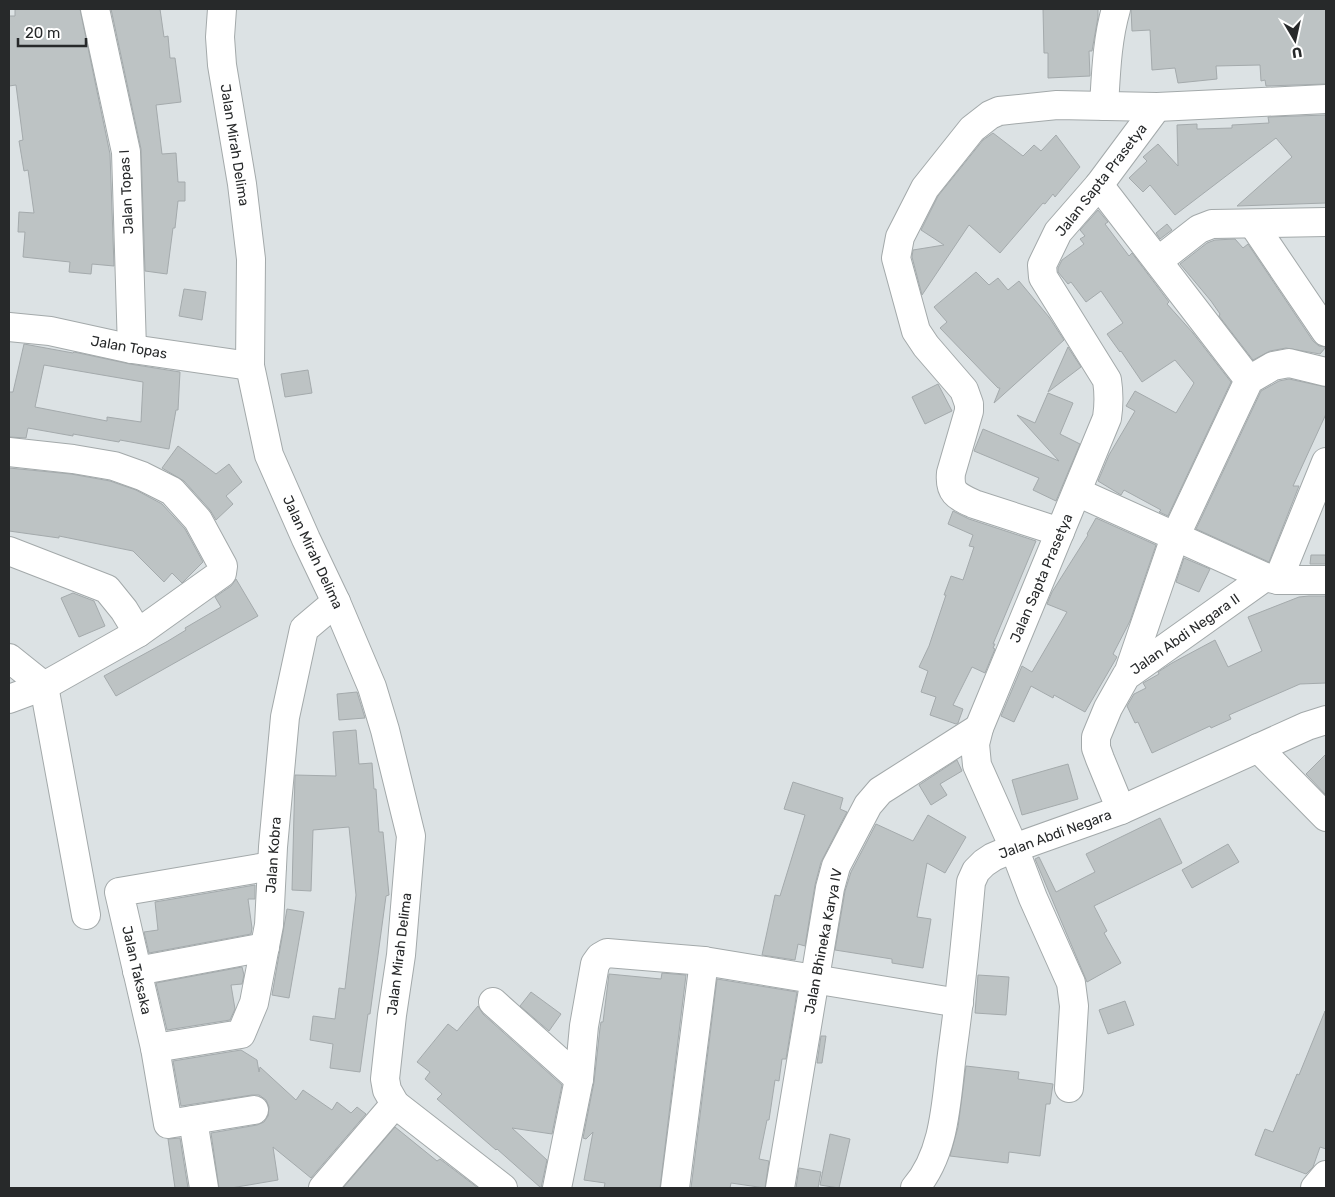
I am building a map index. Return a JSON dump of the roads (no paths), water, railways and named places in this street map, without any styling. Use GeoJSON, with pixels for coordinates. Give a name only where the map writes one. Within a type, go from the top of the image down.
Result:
{"type":"FeatureCollection","features":[{"type":"Feature","properties":{"kind":"street","name":"Jalan Topas I"},"geometry":{"type":"LineString","coordinates":[[95,9],[126,152],[132,349]]}},
{"type":"Feature","properties":{"kind":"street","name":"Jalan Mirah Delima"},"geometry":{"type":"LineString","coordinates":[[222,9],[220,37],[222,65],[242,184],[251,259],[250,366],[269,455],[336,602],[374,695],[385,730],[411,836],[401,955],[385,1079],[391,1097]]}},
{"type":"Feature","properties":{"kind":"street"},"geometry":{"type":"LineString","coordinates":[[1104,106],[1106,69],[1112,23],[1116,9]]}},
{"type":"Feature","properties":{"kind":"street"},"geometry":{"type":"LineString","coordinates":[[1060,532],[974,504],[953,491],[950,483],[951,473],[969,411],[969,404],[964,390],[926,346],[916,331],[896,258],[900,237],[925,188],[972,129],[990,115],[1012,108],[1057,105],[1157,107],[1326,99]]}},
{"type":"Feature","properties":{"kind":"street","name":"Jalan Sapta Prasetya"},"geometry":{"type":"LineString","coordinates":[[1069,1088],[1074,1006],[1070,983],[977,765],[975,744],[979,728],[1107,418],[1110,401],[1107,380],[1042,277],[1042,265],[1058,232],[1099,185],[1157,107]]}},
{"type":"Feature","properties":{"kind":"street"},"geometry":{"type":"LineString","coordinates":[[1099,185],[1249,380]]}},
{"type":"Feature","properties":{"kind":"street"},"geometry":{"type":"LineString","coordinates":[[1158,261],[1200,229],[1212,224],[1326,222]]}},
{"type":"Feature","properties":{"kind":"street"},"geometry":{"type":"LineString","coordinates":[[1252,224],[1326,332]]}},
{"type":"Feature","properties":{"kind":"street","name":"Jalan Topas"},"geometry":{"type":"LineString","coordinates":[[9,326],[50,331],[132,349],[250,366]]}},
{"type":"Feature","properties":{"kind":"street"},"geometry":{"type":"LineString","coordinates":[[1128,674],[1175,538],[1249,380],[1273,366],[1289,363],[1326,372]]}},
{"type":"Feature","properties":{"kind":"street"},"geometry":{"type":"LineString","coordinates":[[9,452],[73,458],[114,466],[142,476],[172,491],[198,520],[223,566],[222,573],[138,633],[44,686],[9,699]]}},
{"type":"Feature","properties":{"kind":"street"},"geometry":{"type":"LineString","coordinates":[[1272,578],[1324,472]]}},
{"type":"Feature","properties":{"kind":"street"},"geometry":{"type":"LineString","coordinates":[[1077,492],[1175,538],[1272,578],[1326,580]]}},
{"type":"Feature","properties":{"kind":"street"},"geometry":{"type":"LineString","coordinates":[[9,551],[107,589],[124,610],[138,633]]}},
{"type":"Feature","properties":{"kind":"street","name":"Jalan Abdi Negara II"},"geometry":{"type":"LineString","coordinates":[[1121,810],[1100,760],[1096,748],[1096,737],[1108,708],[1126,676],[1272,578]]}},
{"type":"Feature","properties":{"kind":"street","name":"Jalan Kobra"},"geometry":{"type":"LineString","coordinates":[[155,1048],[241,1034],[254,1003],[269,926],[272,866],[285,717],[304,629],[336,602]]}},
{"type":"Feature","properties":{"kind":"street"},"geometry":{"type":"LineString","coordinates":[[9,658],[44,686],[86,916]]}},
{"type":"Feature","properties":{"kind":"street","name":"Jalan Abdi Negara"},"geometry":{"type":"LineString","coordinates":[[915,1188],[924,1178],[934,1157],[942,1130],[959,1003],[971,882],[976,872],[984,863],[1014,848],[1121,810],[1307,726],[1326,720]]}},
{"type":"Feature","properties":{"kind":"street","name":"Jalan Bhineka Karya IV"},"geometry":{"type":"LineString","coordinates":[[780,1188],[830,888],[836,866],[868,804],[880,791],[979,728]]}},
{"type":"Feature","properties":{"kind":"street"},"geometry":{"type":"LineString","coordinates":[[1258,748],[1326,817]]}},
{"type":"Feature","properties":{"kind":"street","name":"Jalan Taksaka"},"geometry":{"type":"LineString","coordinates":[[193,1120],[168,1124],[155,1048],[119,892],[272,866]]}},
{"type":"Feature","properties":{"kind":"street"},"geometry":{"type":"LineString","coordinates":[[137,971],[265,947]]}},
{"type":"Feature","properties":{"kind":"street"},"geometry":{"type":"LineString","coordinates":[[557,1188],[579,1079],[586,1017],[595,964],[600,957],[607,953],[704,961],[959,1003]]}},
{"type":"Feature","properties":{"kind":"street"},"geometry":{"type":"LineString","coordinates":[[675,1188],[704,961]]}},
{"type":"Feature","properties":{"kind":"street"},"geometry":{"type":"LineString","coordinates":[[493,1002],[579,1079]]}},
{"type":"Feature","properties":{"kind":"street"},"geometry":{"type":"LineString","coordinates":[[323,1188],[391,1097],[503,1188]]}},
{"type":"Feature","properties":{"kind":"street"},"geometry":{"type":"LineString","coordinates":[[204,1188],[193,1120],[254,1110]]}},
{"type":"Feature","properties":{"kind":"street"},"geometry":{"type":"LineString","coordinates":[[1315,1188],[1326,1175]]}}]}
